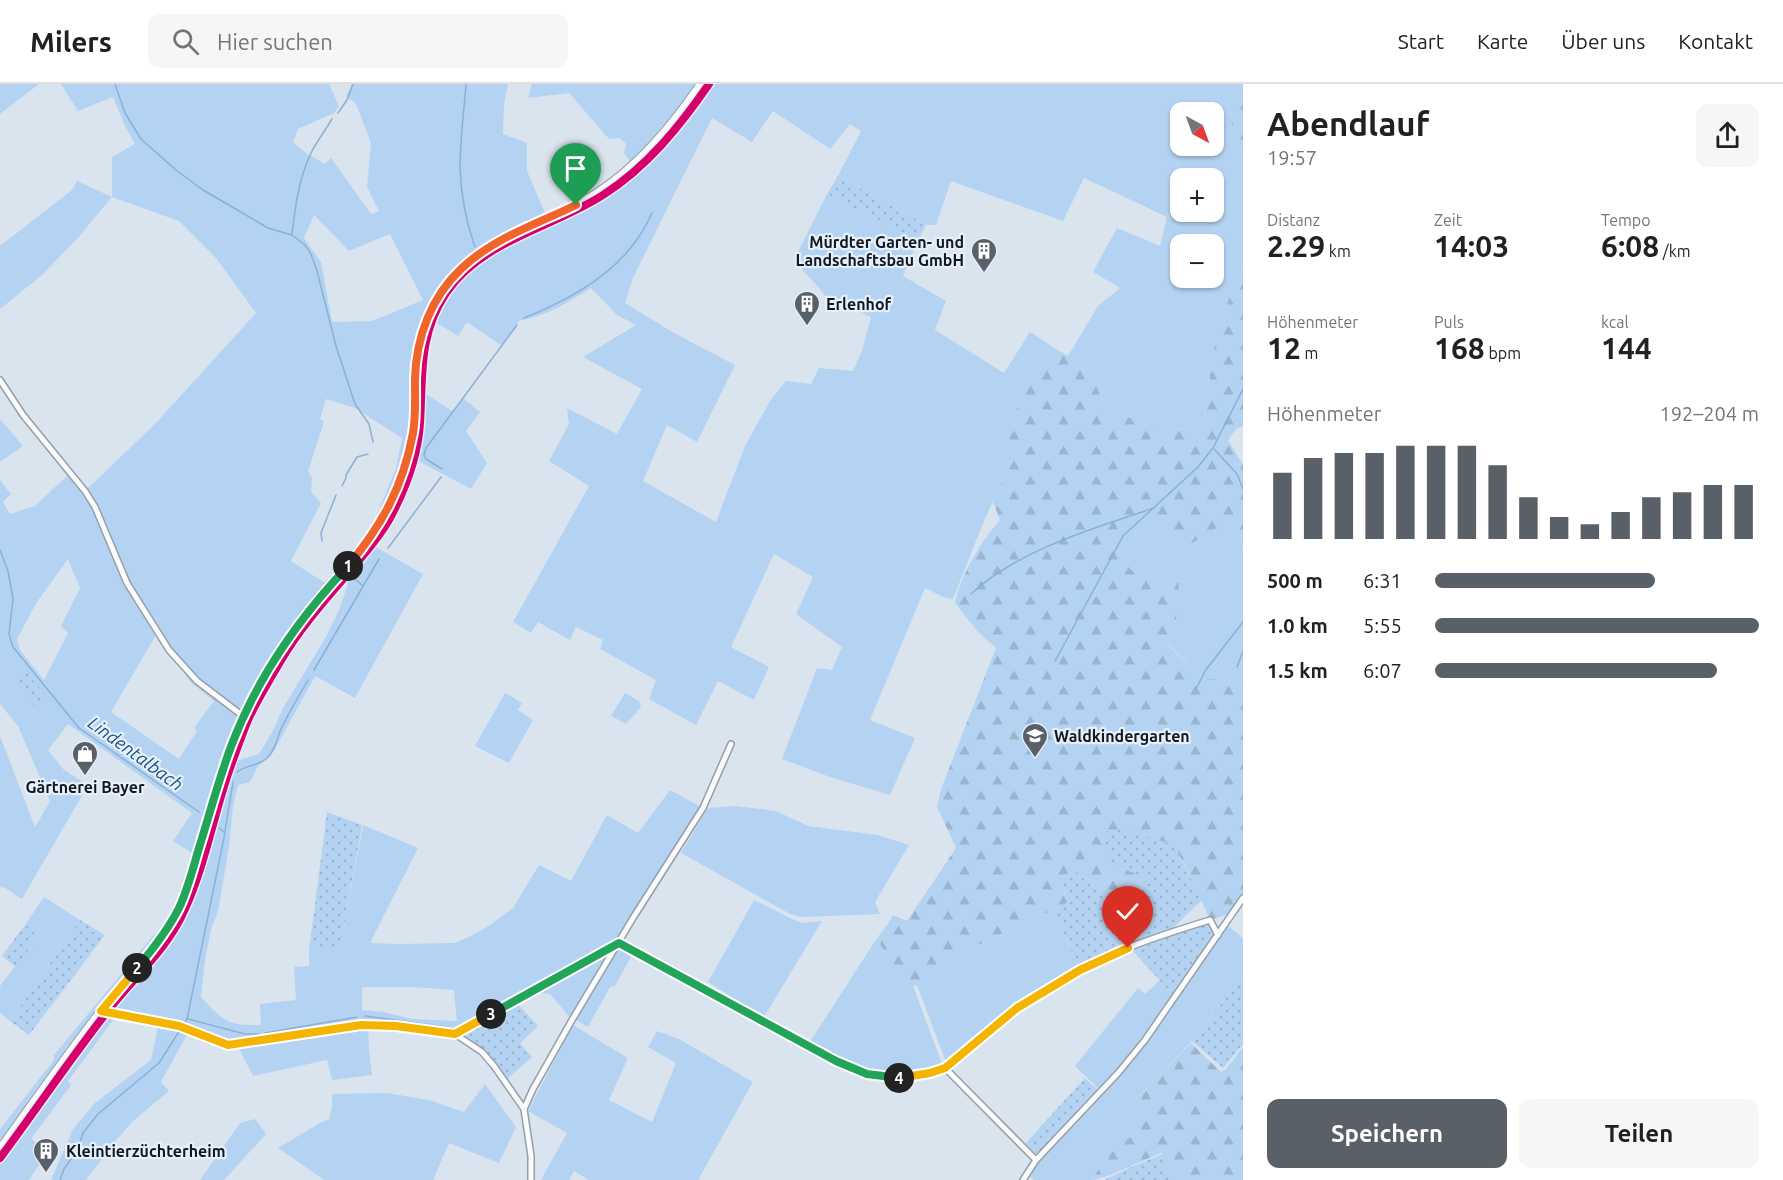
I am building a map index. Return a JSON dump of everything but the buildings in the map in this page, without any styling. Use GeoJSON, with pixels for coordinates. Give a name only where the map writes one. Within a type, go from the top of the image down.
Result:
{"type":"FeatureCollection","features":[{"type":"Feature","properties":{"kind":"street"},"geometry":{"type":"LineString","coordinates":[[0,1149],[101,1011],[159,941],[180,906],[243,716],[277,655],[303,616],[368,543],[389,508],[403,477],[414,431],[415,376],[421,338],[431,309],[451,279],[478,254],[503,239],[576,205],[611,182],[638,160],[657,141],[701,84]]}},
{"type":"Feature","properties":{"kind":"street"},"geometry":{"type":"LineString","coordinates":[[0,381],[23,415],[85,491],[95,507],[127,583],[169,650],[197,681],[243,716]]}},
{"type":"Feature","properties":{"kind":"street"},"geometry":{"type":"LineString","coordinates":[[524,1109],[572,1020],[703,808],[731,744]]}},
{"type":"Feature","properties":{"kind":"street"},"geometry":{"type":"LineString","coordinates":[[1023,1180],[1036,1160],[1119,1072],[1145,1040],[1243,898]]}},
{"type":"Feature","properties":{"kind":"street"},"geometry":{"type":"LineString","coordinates":[[619,943],[836,1061],[867,1074],[894,1079],[945,1068],[1017,1008],[1102,959],[1210,920],[1218,935]]}},
{"type":"Feature","properties":{"kind":"street"},"geometry":{"type":"LineString","coordinates":[[455,1034],[619,943]]}},
{"type":"Feature","properties":{"kind":"street"},"geometry":{"type":"LineString","coordinates":[[101,1011],[179,1026],[228,1045],[361,1025],[396,1026],[455,1034],[482,1052],[524,1109],[531,1156],[531,1180]]}},
{"type":"Feature","properties":{"kind":"street"},"geometry":{"type":"LineString","coordinates":[[945,1068],[1036,1160]]}},
{"type":"Feature","properties":{"kind":"green space"},"geometry":{"type":"Polygon","coordinates":[[[0,84],[39,84],[0,114],[0,84]]]}},
{"type":"Feature","properties":{"kind":"green space"},"geometry":{"type":"Polygon","coordinates":[[[61,84],[329,84],[339,106],[334,113],[298,129],[293,142],[325,164],[331,158],[371,214],[379,211],[367,187],[371,143],[356,104],[346,96],[352,84],[508,84],[504,104],[503,134],[527,143],[527,171],[546,215],[590,191],[630,161],[624,153],[626,144],[620,138],[609,139],[569,93],[528,98],[532,84],[1237,84],[1233,92],[1230,111],[1232,126],[1227,138],[1243,147],[1243,269],[1236,277],[1210,367],[1210,399],[1198,433],[1108,413],[1095,383],[1068,356],[1098,306],[1120,288],[1093,272],[1117,228],[1160,246],[1167,217],[1084,178],[1063,221],[951,181],[936,225],[926,225],[838,176],[861,131],[850,124],[830,149],[773,111],[752,142],[712,118],[633,278],[625,303],[674,333],[735,365],[697,442],[667,425],[643,481],[716,522],[745,446],[770,401],[786,381],[811,384],[819,368],[853,371],[862,351],[871,317],[826,296],[794,260],[827,194],[918,241],[903,276],[946,301],[935,330],[1004,373],[1030,332],[1053,347],[1002,433],[1002,449],[1010,464],[953,599],[945,598],[925,588],[870,720],[915,738],[890,795],[827,776],[782,759],[817,668],[832,670],[842,647],[796,614],[813,577],[774,554],[731,647],[769,667],[754,700],[718,681],[696,725],[649,699],[656,680],[600,649],[603,640],[576,627],[570,640],[538,622],[531,633],[513,622],[589,486],[549,461],[569,424],[567,408],[617,434],[642,389],[583,357],[636,325],[617,315],[591,288],[548,312],[519,321],[502,346],[467,322],[458,336],[432,320],[424,349],[420,390],[452,411],[463,398],[480,412],[466,431],[487,463],[471,489],[413,458],[396,503],[372,545],[423,574],[355,698],[315,676],[269,758],[258,766],[250,782],[238,785],[218,911],[211,929],[204,967],[201,997],[221,1017],[233,1023],[250,1025],[261,1025],[260,1004],[296,1000],[294,967],[309,966],[309,950],[340,947],[363,825],[418,848],[370,943],[454,943],[490,925],[513,908],[539,865],[571,881],[607,815],[638,833],[670,790],[703,808],[572,1020],[550,994],[531,992],[455,1034],[368,1025],[372,1075],[332,1080],[327,1060],[253,1076],[237,1045],[228,1045],[190,1029],[161,1082],[169,1091],[132,1122],[86,1180],[51,1180],[73,1129],[95,1103],[151,1060],[159,1022],[117,1015],[68,1081],[71,1085],[31,1139],[42,1146],[45,1151],[44,1157],[29,1180],[0,1180],[0,1129],[54,1060],[54,1055],[167,919],[177,898],[192,853],[173,841],[192,813],[68,724],[48,750],[64,770],[88,785],[22,899],[2,886],[0,888],[0,736],[35,827],[50,801],[18,726],[0,704],[0,480],[11,494],[3,502],[10,514],[35,506],[70,473],[85,491],[155,424],[256,313],[216,258],[179,221],[112,197],[112,157],[135,144],[113,97],[78,111],[61,84]],[[314,215],[304,238],[321,262],[332,322],[372,321],[423,300],[390,234],[349,251],[314,215]],[[326,399],[320,419],[324,422],[308,471],[312,478],[311,492],[321,503],[291,561],[325,583],[372,527],[396,468],[402,438],[355,408],[326,399]],[[68,559],[37,602],[17,639],[20,650],[44,680],[68,633],[61,626],[80,588],[68,559]],[[344,577],[310,619],[279,664],[252,712],[233,762],[259,754],[274,729],[283,708],[326,637],[339,610],[348,584],[344,577]],[[157,633],[111,712],[179,759],[197,731],[194,728],[214,701],[189,681],[180,662],[157,633]],[[362,987],[362,1010],[384,1012],[412,1019],[457,1021],[454,990],[362,987]]]}},
{"type":"Feature","properties":{"kind":"green space"},"geometry":{"type":"Polygon","coordinates":[[[1237,84],[1243,84],[1243,147],[1227,138],[1232,126],[1230,111],[1233,92],[1237,84]]]}},
{"type":"Feature","properties":{"kind":"green space"},"geometry":{"type":"Polygon","coordinates":[[[838,176],[926,225],[918,241],[827,194],[838,176]]]}},
{"type":"Feature","properties":{"kind":"green space"},"geometry":{"type":"Polygon","coordinates":[[[77,181],[112,197],[76,240],[42,275],[0,309],[0,246],[72,190],[77,181]]]}},
{"type":"Feature","properties":{"kind":"green space"},"geometry":{"type":"Polygon","coordinates":[[[1243,269],[1243,427],[1237,428],[1228,440],[1243,465],[1243,551],[1236,516],[1187,546],[1149,514],[1126,535],[1121,555],[1131,570],[1179,583],[1176,620],[1169,646],[1202,678],[1243,682],[1243,898],[1233,913],[1210,920],[1174,846],[1130,900],[1102,895],[1075,871],[1059,877],[1068,903],[941,962],[917,985],[907,987],[897,977],[877,938],[893,915],[907,921],[956,848],[937,807],[941,789],[996,648],[978,632],[955,603],[962,580],[973,558],[1000,520],[993,502],[1010,464],[1002,449],[1002,433],[1053,347],[1068,356],[1095,383],[1108,413],[1198,433],[1210,399],[1210,367],[1218,332],[1236,277],[1243,269]]]}},
{"type":"Feature","properties":{"kind":"green space"},"geometry":{"type":"Polygon","coordinates":[[[0,419],[23,446],[0,462],[0,419]]]}},
{"type":"Feature","properties":{"kind":"green space"},"geometry":{"type":"Polygon","coordinates":[[[1149,514],[1237,515],[1243,551],[1243,682],[1202,678],[1169,645],[1176,620],[1130,570],[1121,555],[1126,535],[1149,514]]]}},
{"type":"Feature","properties":{"kind":"green space"},"geometry":{"type":"Polygon","coordinates":[[[26,672],[48,698],[36,708],[15,681],[26,672]]]}},
{"type":"Feature","properties":{"kind":"green space"},"geometry":{"type":"Polygon","coordinates":[[[505,693],[522,703],[518,710],[533,720],[509,763],[475,746],[505,693]]]}},
{"type":"Feature","properties":{"kind":"green space"},"geometry":{"type":"Polygon","coordinates":[[[625,693],[639,701],[641,707],[626,724],[611,716],[625,693]]]}},
{"type":"Feature","properties":{"kind":"green space"},"geometry":{"type":"Polygon","coordinates":[[[736,806],[776,811],[808,826],[878,835],[909,845],[875,902],[880,914],[802,917],[790,914],[681,853],[708,808],[736,806]]]}},
{"type":"Feature","properties":{"kind":"green space"},"geometry":{"type":"Polygon","coordinates":[[[327,812],[362,825],[340,948],[309,950],[327,812]]]}},
{"type":"Feature","properties":{"kind":"green space"},"geometry":{"type":"Polygon","coordinates":[[[1122,829],[1174,845],[1202,900],[1172,929],[1079,968],[1053,910],[1068,902],[1059,877],[1075,871],[1102,895],[1130,900],[1148,880],[1110,862],[1102,832],[1122,829]]]}},
{"type":"Feature","properties":{"kind":"green space"},"geometry":{"type":"Polygon","coordinates":[[[44,897],[80,920],[10,1021],[0,1013],[0,986],[39,935],[25,925],[44,897]]]}},
{"type":"Feature","properties":{"kind":"green space"},"geometry":{"type":"Polygon","coordinates":[[[754,900],[802,923],[822,921],[764,1017],[708,982],[754,900]]]}},
{"type":"Feature","properties":{"kind":"green space"},"geometry":{"type":"Polygon","coordinates":[[[1053,910],[1079,968],[1016,1006],[946,1062],[917,985],[941,962],[1053,910]]]}},
{"type":"Feature","properties":{"kind":"green space"},"geometry":{"type":"Polygon","coordinates":[[[80,920],[105,935],[29,1035],[10,1021],[80,920]]]}},
{"type":"Feature","properties":{"kind":"green space"},"geometry":{"type":"Polygon","coordinates":[[[1207,924],[1215,936],[1174,996],[1132,950],[1207,924]]]}},
{"type":"Feature","properties":{"kind":"green space"},"geometry":{"type":"Polygon","coordinates":[[[25,925],[39,935],[16,967],[2,956],[25,925]]]}},
{"type":"Feature","properties":{"kind":"green space"},"geometry":{"type":"Polygon","coordinates":[[[1228,926],[1243,938],[1243,976],[1192,1041],[1142,1093],[1140,1106],[1147,1117],[1142,1129],[1131,1136],[1093,1180],[1034,1180],[1029,1176],[1038,1161],[1103,1094],[1136,1056],[1228,926]]]}},
{"type":"Feature","properties":{"kind":"green space"},"geometry":{"type":"Polygon","coordinates":[[[877,938],[897,977],[907,987],[913,986],[942,1064],[910,1072],[870,1070],[846,1061],[810,1042],[877,938]]]}},
{"type":"Feature","properties":{"kind":"green space"},"geometry":{"type":"Polygon","coordinates":[[[623,948],[633,953],[615,986],[610,987],[588,1027],[576,1020],[619,949],[623,948]]]}},
{"type":"Feature","properties":{"kind":"green space"},"geometry":{"type":"Polygon","coordinates":[[[1243,976],[1243,1044],[1223,1068],[1192,1041],[1243,976]]]}},
{"type":"Feature","properties":{"kind":"green space"},"geometry":{"type":"Polygon","coordinates":[[[1160,980],[1174,996],[1137,1048],[1099,1089],[1075,1066],[1138,988],[1145,994],[1160,980]]]}},
{"type":"Feature","properties":{"kind":"green space"},"geometry":{"type":"Polygon","coordinates":[[[515,1001],[538,1026],[520,1043],[532,1057],[505,1081],[482,1052],[455,1034],[515,1001]]]}},
{"type":"Feature","properties":{"kind":"green space"},"geometry":{"type":"Polygon","coordinates":[[[573,1025],[628,1058],[609,1100],[652,1122],[676,1063],[648,1047],[657,1031],[679,1039],[753,1082],[698,1180],[589,1180],[574,1171],[569,1180],[541,1180],[567,1133],[528,1111],[573,1025]]]}},
{"type":"Feature","properties":{"kind":"green space"},"geometry":{"type":"Polygon","coordinates":[[[1191,1043],[1221,1072],[1243,1047],[1243,1180],[1169,1180],[1162,1153],[1093,1180],[1110,1154],[1144,1123],[1147,1117],[1140,1106],[1142,1093],[1191,1043]]]}},
{"type":"Feature","properties":{"kind":"green space"},"geometry":{"type":"Polygon","coordinates":[[[1085,1078],[1098,1090],[1038,1154],[1035,1153],[1025,1144],[1085,1078]]]}},
{"type":"Feature","properties":{"kind":"green space"},"geometry":{"type":"Polygon","coordinates":[[[485,1084],[516,1127],[499,1163],[449,1143],[433,1180],[324,1180],[278,1148],[329,1119],[332,1094],[387,1093],[429,1100],[464,1112],[485,1084]]]}},
{"type":"Feature","properties":{"kind":"green space"},"geometry":{"type":"Polygon","coordinates":[[[255,1119],[266,1134],[224,1180],[200,1180],[240,1123],[255,1119]]]}},
{"type":"Feature","properties":{"kind":"green space"},"geometry":{"type":"Polygon","coordinates":[[[1163,1154],[1169,1180],[1104,1180],[1138,1164],[1163,1154]]]}},
{"type":"Feature","properties":{"kind":"waterway"},"geometry":{"type":"LineString","coordinates":[[115,84],[125,113],[141,139],[176,170],[203,190],[268,228],[292,235],[305,245],[317,271],[336,346],[355,404],[369,424],[373,442]]}},
{"type":"Feature","properties":{"kind":"waterway"},"geometry":{"type":"LineString","coordinates":[[338,113],[347,100],[353,84]]}},
{"type":"Feature","properties":{"kind":"waterway"},"geometry":{"type":"LineString","coordinates":[[466,84],[460,168],[464,208],[475,247]]}},
{"type":"Feature","properties":{"kind":"waterway"},"geometry":{"type":"LineString","coordinates":[[292,235],[296,203],[304,171],[312,151],[332,119]]}},
{"type":"Feature","properties":{"kind":"waterway"},"geometry":{"type":"LineString","coordinates":[[524,318],[572,296],[602,276],[627,252],[642,232],[652,213]]}},
{"type":"Feature","properties":{"kind":"waterway"},"geometry":{"type":"LineString","coordinates":[[442,469],[426,459],[424,455],[426,448],[517,325]]}},
{"type":"Feature","properties":{"kind":"waterway"},"geometry":{"type":"LineString","coordinates":[[1055,661],[1123,536],[1198,467],[1213,448],[1243,389]]}},
{"type":"Feature","properties":{"kind":"waterway"},"geometry":{"type":"LineString","coordinates":[[1214,449],[1237,474],[1243,489]]}},
{"type":"Feature","properties":{"kind":"waterway"},"geometry":{"type":"LineString","coordinates":[[342,486],[357,457],[368,454]]}},
{"type":"Feature","properties":{"kind":"waterway"},"geometry":{"type":"LineString","coordinates":[[388,548],[441,477]]}},
{"type":"Feature","properties":{"kind":"waterway"},"geometry":{"type":"LineString","coordinates":[[322,541],[321,533],[336,495]]}},
{"type":"Feature","properties":{"kind":"waterway"},"geometry":{"type":"LineString","coordinates":[[971,594],[990,578],[1034,553],[1082,532],[1154,508]]}},
{"type":"Feature","properties":{"kind":"waterway","name":"Lindentalbach"},"geometry":{"type":"LineString","coordinates":[[0,550],[8,571],[13,599],[9,634],[13,647],[79,728],[199,812]]}},
{"type":"Feature","properties":{"kind":"waterway"},"geometry":{"type":"LineString","coordinates":[[314,670],[379,559]]}},
{"type":"Feature","properties":{"kind":"waterway"},"geometry":{"type":"LineString","coordinates":[[351,576],[362,585]]}},
{"type":"Feature","properties":{"kind":"waterway"},"geometry":{"type":"LineString","coordinates":[[1196,689],[1205,671],[1243,622]]}},
{"type":"Feature","properties":{"kind":"waterway"},"geometry":{"type":"LineString","coordinates":[[1237,667],[1243,651]]}},
{"type":"Feature","properties":{"kind":"waterway"},"geometry":{"type":"LineString","coordinates":[[237,772],[260,763],[270,755],[284,723],[308,680]]}},
{"type":"Feature","properties":{"kind":"waterway"},"geometry":{"type":"LineString","coordinates":[[225,831],[233,782]]}},
{"type":"Feature","properties":{"kind":"waterway","name":"Lindentalbach"},"geometry":{"type":"LineString","coordinates":[[60,1180],[64,1169],[78,1149],[83,1133],[98,1114],[159,1063],[187,1019],[225,833],[219,828]]}},
{"type":"Feature","properties":{"kind":"waterway"},"geometry":{"type":"LineString","coordinates":[[521,1002],[581,968]]}},
{"type":"Feature","properties":{"kind":"waterway"},"geometry":{"type":"LineString","coordinates":[[463,1034],[514,1006]]}},
{"type":"Feature","properties":{"kind":"waterway"},"geometry":{"type":"LineString","coordinates":[[365,1016],[453,1028]]}},
{"type":"Feature","properties":{"kind":"waterway"},"geometry":{"type":"LineString","coordinates":[[265,1033],[357,1017]]}},
{"type":"Feature","properties":{"kind":"waterway"},"geometry":{"type":"LineString","coordinates":[[188,1019],[245,1034],[259,1034]]}},
{"type":"Feature","properties":{"kind":"cycle path"},"geometry":{"type":"LineString","coordinates":[[0,1158],[93,1030],[159,951],[177,925],[198,877],[223,788],[255,705],[295,638],[371,546],[390,518],[414,460],[419,435],[426,340],[437,309],[446,293],[461,275],[498,247],[583,207],[619,184],[662,145],[709,84]]}},
{"type":"Feature","properties":{"kind":"place","name":"Mürdter Garten- und Landschaftsbau GmbH"},"geometry":{"type":"Point","coordinates":[984,274]}},
{"type":"Feature","properties":{"kind":"place","name":"Erlenhof"},"geometry":{"type":"Point","coordinates":[807,327]}},
{"type":"Feature","properties":{"kind":"place","name":"Waldkindergarten"},"geometry":{"type":"Point","coordinates":[1035,759]}},
{"type":"Feature","properties":{"kind":"place","name":"Gärtnerei Bayer"},"geometry":{"type":"Point","coordinates":[85,777]}},
{"type":"Feature","properties":{"kind":"place","name":"Kleintierzüchterheim"},"geometry":{"type":"Point","coordinates":[46,1174]}},
{"type":"Feature","properties":{"kind":"route"},"geometry":{"type":"LineString","coordinates":[[576,205],[503,239],[478,254],[451,279],[438,297],[425,323],[421,338],[415,376],[414,431],[403,477],[393,501],[368,543],[303,616],[277,655],[243,716],[180,906],[159,941],[101,1011],[179,1026],[228,1045],[361,1025],[396,1026],[455,1034],[619,943],[836,1061],[867,1074],[894,1079],[945,1068],[1017,1008],[1080,970],[1128,948]]}}]}
